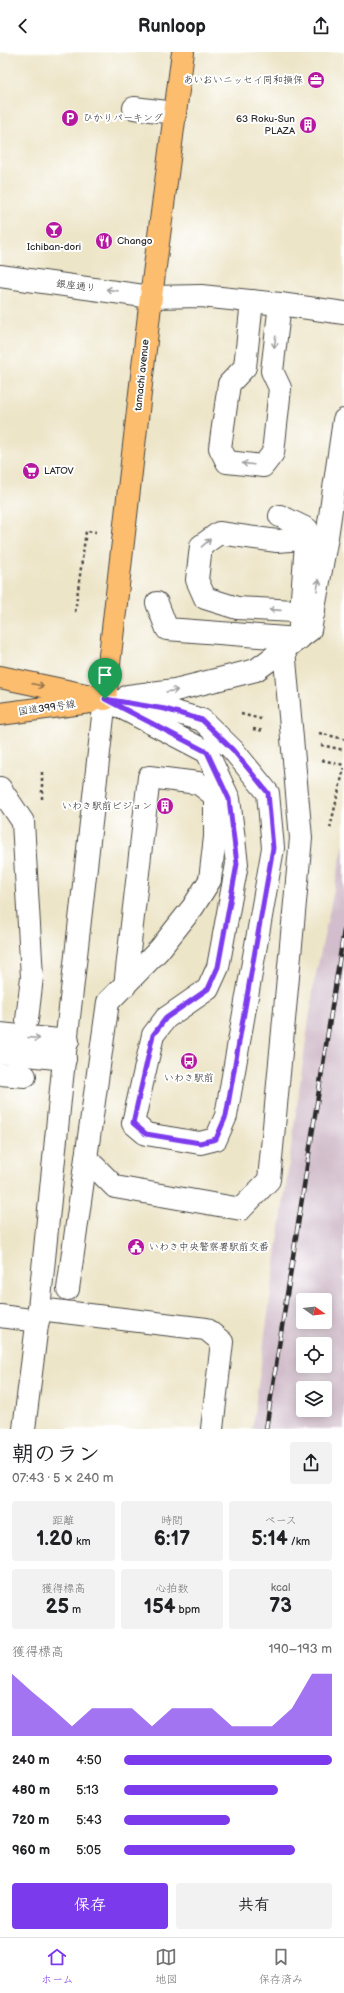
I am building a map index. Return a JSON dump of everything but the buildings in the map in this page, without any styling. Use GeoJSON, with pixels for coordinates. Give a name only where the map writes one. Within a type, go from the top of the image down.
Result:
{"type":"FeatureCollection","features":[{"type":"Feature","properties":{"kind":"highway","name":"tamachi avenue"},"geometry":{"type":"LineString","coordinates":[[105,699],[151,297],[183,52]]}},
{"type":"Feature","properties":{"kind":"highway","name":"国道399号線"},"geometry":{"type":"LineString","coordinates":[[0,678],[105,699]]}},
{"type":"Feature","properties":{"kind":"highway","name":"国道399号線"},"geometry":{"type":"LineString","coordinates":[[0,714],[105,699]]}},
{"type":"Feature","properties":{"kind":"street"},"geometry":{"type":"LineString","coordinates":[[134,108],[175,113]]}},
{"type":"Feature","properties":{"kind":"street","name":"銀座通り"},"geometry":{"type":"LineString","coordinates":[[0,276],[151,297],[201,296],[344,312]]}},
{"type":"Feature","properties":{"kind":"street"},"geometry":{"type":"LineString","coordinates":[[252,301],[245,367],[228,384],[220,448],[227,462],[263,466],[273,453],[280,388],[272,371],[280,304]]}},
{"type":"Feature","properties":{"kind":"street"},"geometry":{"type":"LineString","coordinates":[[105,699],[175,690],[256,670],[284,643],[310,630],[327,537],[344,420]]}},
{"type":"Feature","properties":{"kind":"street"},"geometry":{"type":"LineString","coordinates":[[157,603],[167,628],[284,643],[299,639],[307,529],[280,516]]}},
{"type":"Feature","properties":{"kind":"street"},"geometry":{"type":"LineString","coordinates":[[314,612],[236,608],[205,598],[197,580],[201,546],[218,533],[277,541],[327,537]]}},
{"type":"Feature","properties":{"kind":"street"},"geometry":{"type":"LineString","coordinates":[[86,1158],[115,1187],[241,1208],[269,1180],[301,838],[284,643]]}},
{"type":"Feature","properties":{"kind":"street"},"geometry":{"type":"LineString","coordinates":[[105,699],[165,709],[202,720],[233,750],[268,793],[273,848],[226,1116],[216,1139],[200,1143],[146,1134],[133,1123],[153,1035],[166,1018],[208,989],[218,967],[237,864],[229,799],[207,752],[105,699]]}},
{"type":"Feature","properties":{"kind":"street"},"geometry":{"type":"LineString","coordinates":[[24,1429],[39,1315],[105,699]]}},
{"type":"Feature","properties":{"kind":"street"},"geometry":{"type":"LineString","coordinates":[[68,1290],[108,1002],[124,986],[160,950],[193,907],[210,880],[216,837],[215,796],[198,782],[149,778],[124,986]]}},
{"type":"Feature","properties":{"kind":"street"},"geometry":{"type":"LineString","coordinates":[[0,788],[23,822],[32,977],[27,1020]]}},
{"type":"Feature","properties":{"kind":"street"},"geometry":{"type":"LineString","coordinates":[[0,1034],[67,1050]]}},
{"type":"Feature","properties":{"kind":"street"},"geometry":{"type":"LineString","coordinates":[[0,1052],[67,1050]]}},
{"type":"Feature","properties":{"kind":"street"},"geometry":{"type":"LineString","coordinates":[[0,1074],[25,1076]]}},
{"type":"Feature","properties":{"kind":"street"},"geometry":{"type":"LineString","coordinates":[[0,1316],[39,1315],[206,1329],[222,1342],[212,1429]]}},
{"type":"Feature","properties":{"kind":"path"},"geometry":{"type":"LineString","coordinates":[[75,612],[86,531],[99,533]]}},
{"type":"Feature","properties":{"kind":"shaded area"},"geometry":{"type":"Polygon","coordinates":[[[344,843],[344,1429],[252,1429],[314,983],[344,843]]]}},
{"type":"Feature","properties":{"kind":"railway"},"geometry":{"type":"LineString","coordinates":[[266,1429],[344,930]]}},
{"type":"Feature","properties":{"kind":"place","name":"あいおいニッセイ同和損保"},"geometry":{"type":"Point","coordinates":[316,80]}},
{"type":"Feature","properties":{"kind":"place","name":"ひかりパーキング"},"geometry":{"type":"Point","coordinates":[70,118]}},
{"type":"Feature","properties":{"kind":"place","name":"63 Roku-Sun PLAZA"},"geometry":{"type":"Point","coordinates":[308,125]}},
{"type":"Feature","properties":{"kind":"place","name":"Ichiban-dori"},"geometry":{"type":"Point","coordinates":[54,230]}},
{"type":"Feature","properties":{"kind":"place","name":"Chango"},"geometry":{"type":"Point","coordinates":[104,241]}},
{"type":"Feature","properties":{"kind":"place","name":"LATOV"},"geometry":{"type":"Point","coordinates":[31,471]}},
{"type":"Feature","properties":{"kind":"place","name":"いわき駅前ビジョン"},"geometry":{"type":"Point","coordinates":[165,806]}},
{"type":"Feature","properties":{"kind":"place","name":"いわき駅前"},"geometry":{"type":"Point","coordinates":[189,1061]}},
{"type":"Feature","properties":{"kind":"place","name":"いわき中央警察署駅前交番"},"geometry":{"type":"Point","coordinates":[136,1247]}},
{"type":"Feature","properties":{"kind":"route"},"geometry":{"type":"LineString","coordinates":[[105,699],[165,709],[202,720],[233,750],[268,793],[273,848],[226,1116],[216,1139],[200,1143],[146,1134],[133,1123],[153,1035],[166,1018],[208,989],[218,967],[237,864],[229,799],[207,752],[105,699]]}}]}
